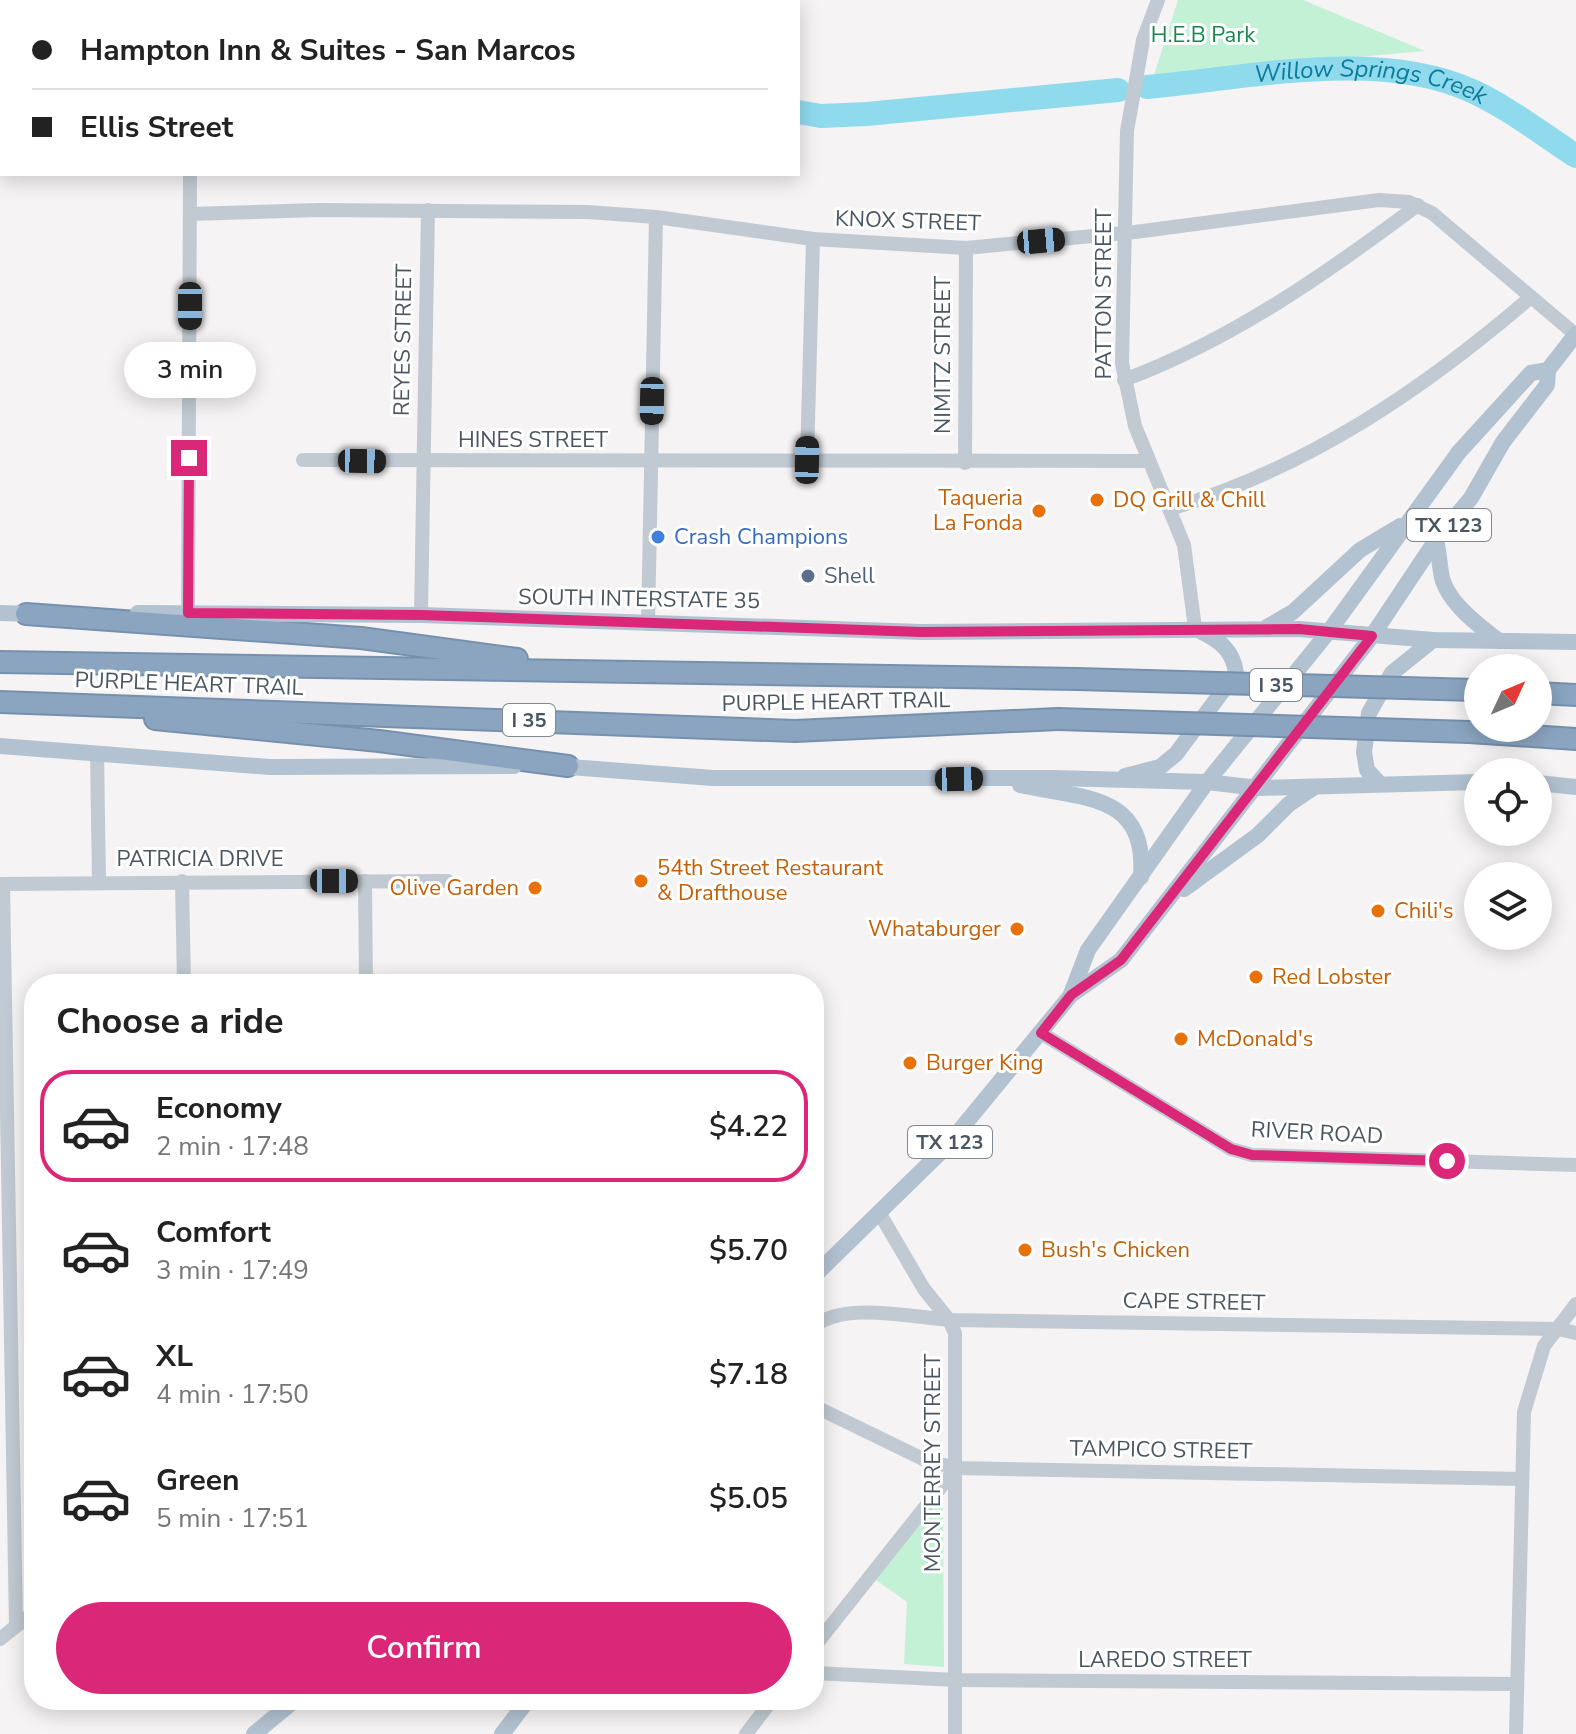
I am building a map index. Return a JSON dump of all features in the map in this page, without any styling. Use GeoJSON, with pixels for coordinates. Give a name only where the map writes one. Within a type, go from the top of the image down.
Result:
{"type":"FeatureCollection","features":[{"type":"Feature","properties":{"kind":"highway"},"geometry":{"type":"LineString","coordinates":[[26,614],[361,638],[608,672]]}},
{"type":"Feature","properties":{"kind":"highway","name":"PURPLE HEART TRAIL"},"geometry":{"type":"LineString","coordinates":[[0,662],[1077,679],[1464,690]]}},
{"type":"Feature","properties":{"kind":"highway"},"geometry":{"type":"LineString","coordinates":[[1552,694],[1576,695]]}},
{"type":"Feature","properties":{"kind":"highway"},"geometry":{"type":"LineString","coordinates":[[0,703],[379,741],[568,766]]}},
{"type":"Feature","properties":{"kind":"highway","name":"PURPLE HEART TRAIL"},"geometry":{"type":"LineString","coordinates":[[0,703],[795,731],[1058,719],[1469,732],[1576,739]]}},
{"type":"Feature","properties":{"kind":"main road"},"geometry":{"type":"LineString","coordinates":[[1330,630],[1459,452],[1531,373],[1548,370],[1576,335]]}},
{"type":"Feature","properties":{"kind":"main road","name":"TX 123"},"geometry":{"type":"LineString","coordinates":[[824,1267],[946,1147],[1071,995],[1121,960],[1258,788],[1372,636],[1436,540],[1471,498],[1503,442],[1547,385],[1548,370]]}},
{"type":"Feature","properties":{"kind":"main road"},"geometry":{"type":"LineString","coordinates":[[1262,629],[1293,612],[1360,550],[1405,523]]}},
{"type":"Feature","properties":{"kind":"main road"},"geometry":{"type":"LineString","coordinates":[[1436,540],[1442,561],[1441,573],[1451,594],[1473,620],[1499,641]]}},
{"type":"Feature","properties":{"kind":"main road","name":"SOUTH INTERSTATE 35"},"geometry":{"type":"LineString","coordinates":[[0,613],[421,615],[648,624],[773,624],[921,632],[1195,628],[1330,630],[1433,640],[1576,642]]}},
{"type":"Feature","properties":{"kind":"main road"},"geometry":{"type":"LineString","coordinates":[[1108,781],[1160,767],[1176,754],[1236,673],[1227,649],[1195,628]]}},
{"type":"Feature","properties":{"kind":"main road","name":"TX 123"},"geometry":{"type":"LineString","coordinates":[[1071,995],[1088,950],[1207,782],[1330,630]]}},
{"type":"Feature","properties":{"kind":"main road"},"geometry":{"type":"LineString","coordinates":[[1380,784],[1367,770],[1364,752],[1369,713],[1392,673],[1433,640]]}},
{"type":"Feature","properties":{"kind":"main road"},"geometry":{"type":"LineString","coordinates":[[0,746],[270,767],[568,766],[713,778],[1207,782],[1258,788],[1464,782]]}},
{"type":"Feature","properties":{"kind":"main road"},"geometry":{"type":"LineString","coordinates":[[991,779],[1098,801],[1119,810],[1137,829],[1142,852],[1141,879]]}},
{"type":"Feature","properties":{"kind":"main road"},"geometry":{"type":"LineString","coordinates":[[1552,784],[1576,787]]}},
{"type":"Feature","properties":{"kind":"main road"},"geometry":{"type":"LineString","coordinates":[[1167,902],[1258,835],[1289,804],[1316,786]]}},
{"type":"Feature","properties":{"kind":"main road"},"geometry":{"type":"LineString","coordinates":[[254,1734],[283,1710]]}},
{"type":"Feature","properties":{"kind":"main road"},"geometry":{"type":"LineString","coordinates":[[502,1734],[520,1710]]}},
{"type":"Feature","properties":{"kind":"street","name":"PATTON STREET"},"geometry":{"type":"LineString","coordinates":[[1158,0],[1143,40],[1131,99],[1125,233],[1124,380],[1147,461],[1184,545],[1195,628]]}},
{"type":"Feature","properties":{"kind":"street"},"geometry":{"type":"LineString","coordinates":[[188,613],[190,176]]}},
{"type":"Feature","properties":{"kind":"street","name":"KNOX STREET"},"geometry":{"type":"LineString","coordinates":[[190,214],[428,210],[656,217],[813,239],[966,248],[1125,233],[1379,200],[1418,205],[1447,224],[1576,335]]}},
{"type":"Feature","properties":{"kind":"street"},"geometry":{"type":"LineString","coordinates":[[1124,380],[1226,332],[1316,281],[1418,205]]}},
{"type":"Feature","properties":{"kind":"street","name":"REYES STREET"},"geometry":{"type":"LineString","coordinates":[[421,615],[428,210]]}},
{"type":"Feature","properties":{"kind":"street"},"geometry":{"type":"LineString","coordinates":[[648,624],[656,217]]}},
{"type":"Feature","properties":{"kind":"street"},"geometry":{"type":"LineString","coordinates":[[807,460],[813,239]]}},
{"type":"Feature","properties":{"kind":"street","name":"NIMITZ STREET"},"geometry":{"type":"LineString","coordinates":[[965,463],[966,248]]}},
{"type":"Feature","properties":{"kind":"street"},"geometry":{"type":"LineString","coordinates":[[1170,509],[1248,483],[1326,445],[1438,373],[1531,297]]}},
{"type":"Feature","properties":{"kind":"street","name":"HINES STREET"},"geometry":{"type":"LineString","coordinates":[[303,460],[1147,461]]}},
{"type":"Feature","properties":{"kind":"street"},"geometry":{"type":"LineString","coordinates":[[97,754],[99,881]]}},
{"type":"Feature","properties":{"kind":"street"},"geometry":{"type":"LineString","coordinates":[[182,881],[184,974]]}},
{"type":"Feature","properties":{"kind":"street"},"geometry":{"type":"LineString","coordinates":[[365,881],[366,974]]}},
{"type":"Feature","properties":{"kind":"street","name":"PATRICIA DRIVE"},"geometry":{"type":"LineString","coordinates":[[2,884],[448,881]]}},
{"type":"Feature","properties":{"kind":"street"},"geometry":{"type":"LineString","coordinates":[[2,884],[5,1274],[16,1625]]}},
{"type":"Feature","properties":{"kind":"street","name":"RIVER ROAD"},"geometry":{"type":"LineString","coordinates":[[1041,1033],[1231,1149],[1252,1155],[1576,1165]]}},
{"type":"Feature","properties":{"kind":"street","name":"MONTERREY STREET"},"geometry":{"type":"LineString","coordinates":[[880,1214],[924,1289],[949,1320],[955,1333],[955,1734]]}},
{"type":"Feature","properties":{"kind":"street"},"geometry":{"type":"LineString","coordinates":[[1516,1734],[1521,1479],[1528,1390],[1544,1346],[1576,1304]]}},
{"type":"Feature","properties":{"kind":"street","name":"CAPE STREET"},"geometry":{"type":"LineString","coordinates":[[824,1320],[833,1314],[852,1312],[949,1320],[1558,1329],[1576,1333]]}},
{"type":"Feature","properties":{"kind":"street","name":"TAMPICO STREET"},"geometry":{"type":"LineString","coordinates":[[824,1411],[925,1460],[956,1468],[1521,1479]]}},
{"type":"Feature","properties":{"kind":"street"},"geometry":{"type":"LineString","coordinates":[[824,1634],[956,1468]]}},
{"type":"Feature","properties":{"kind":"street"},"geometry":{"type":"LineString","coordinates":[[0,1639],[24,1619]]}},
{"type":"Feature","properties":{"kind":"street","name":"LAREDO STREET"},"geometry":{"type":"LineString","coordinates":[[824,1673],[956,1680],[1517,1684]]}},
{"type":"Feature","properties":{"kind":"street"},"geometry":{"type":"LineString","coordinates":[[746,1734],[764,1710]]}},
{"type":"Feature","properties":{"kind":"green space","name":"H.E.B Park"},"geometry":{"type":"Polygon","coordinates":[[[1178,0],[1303,0],[1425,51],[1154,75],[1178,0]]]}},
{"type":"Feature","properties":{"kind":"green space"},"geometry":{"type":"Polygon","coordinates":[[[937,1501],[943,1505],[944,1667],[904,1664],[907,1602],[876,1580],[937,1501]]]}},
{"type":"Feature","properties":{"kind":"waterway","name":"Willow Springs Creek"},"geometry":{"type":"LineString","coordinates":[[1147,87],[1312,70],[1355,68],[1396,71],[1435,78],[1472,91],[1512,113],[1576,156]]}},
{"type":"Feature","properties":{"kind":"waterway","name":"Willow Springs Creek"},"geometry":{"type":"LineString","coordinates":[[800,112],[821,116],[867,114],[1118,90]]}},
{"type":"Feature","properties":{"kind":"place","name":"DQ Grill & Chill"},"geometry":{"type":"Point","coordinates":[1097,500]}},
{"type":"Feature","properties":{"kind":"place","name":"Taqueria La Fonda"},"geometry":{"type":"Point","coordinates":[1039,511]}},
{"type":"Feature","properties":{"kind":"place","name":"Crash Champions"},"geometry":{"type":"Point","coordinates":[658,537]}},
{"type":"Feature","properties":{"kind":"place","name":"Shell"},"geometry":{"type":"Point","coordinates":[808,576]}},
{"type":"Feature","properties":{"kind":"place","name":"54th Street Restaurant & Drafthouse"},"geometry":{"type":"Point","coordinates":[641,881]}},
{"type":"Feature","properties":{"kind":"place","name":"Olive Garden"},"geometry":{"type":"Point","coordinates":[535,888]}},
{"type":"Feature","properties":{"kind":"place","name":"Chili's"},"geometry":{"type":"Point","coordinates":[1378,911]}},
{"type":"Feature","properties":{"kind":"place","name":"Whataburger"},"geometry":{"type":"Point","coordinates":[1017,929]}},
{"type":"Feature","properties":{"kind":"place","name":"Red Lobster"},"geometry":{"type":"Point","coordinates":[1256,977]}},
{"type":"Feature","properties":{"kind":"place","name":"McDonald's"},"geometry":{"type":"Point","coordinates":[1181,1039]}},
{"type":"Feature","properties":{"kind":"place","name":"Burger King"},"geometry":{"type":"Point","coordinates":[910,1063]}},
{"type":"Feature","properties":{"kind":"place","name":"Bush's Chicken"},"geometry":{"type":"Point","coordinates":[1025,1250]}},
{"type":"Feature","properties":{"kind":"route"},"geometry":{"type":"LineString","coordinates":[[189,458],[188,613],[773,624],[921,632],[1299,629],[1372,636],[1258,788],[1121,960],[1071,995],[1041,1033],[1231,1149],[1252,1155],[1447,1161]]}}]}
